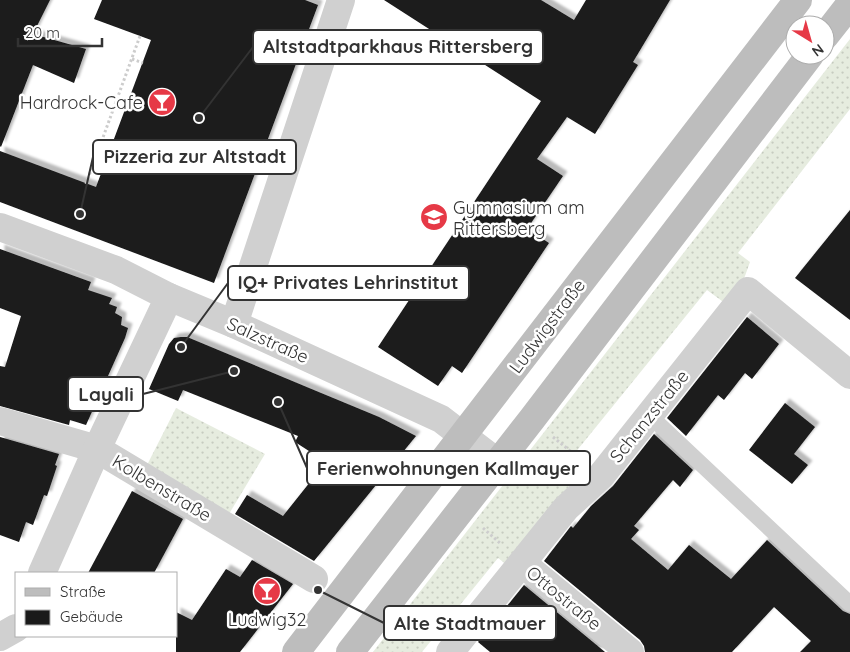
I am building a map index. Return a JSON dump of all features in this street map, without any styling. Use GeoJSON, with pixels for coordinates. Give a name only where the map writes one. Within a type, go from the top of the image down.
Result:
{"type":"FeatureCollection","features":[{"type":"Feature","properties":{"kind":"main road","name":"Ludwigstraße"},"geometry":{"type":"LineString","coordinates":[[296,652],[798,0]]}},
{"type":"Feature","properties":{"kind":"main road"},"geometry":{"type":"LineString","coordinates":[[835,23],[850,4]]}},
{"type":"Feature","properties":{"kind":"main road"},"geometry":{"type":"LineString","coordinates":[[350,652],[802,65]]}},
{"type":"Feature","properties":{"kind":"street"},"geometry":{"type":"LineString","coordinates":[[234,324],[341,0]]}},
{"type":"Feature","properties":{"kind":"street","name":"Salzstraße"},"geometry":{"type":"LineString","coordinates":[[0,226],[116,270],[442,420],[497,462]]}},
{"type":"Feature","properties":{"kind":"street","name":"Schanzstraße"},"geometry":{"type":"LineString","coordinates":[[450,652],[566,508],[600,476],[748,291],[850,376]]}},
{"type":"Feature","properties":{"kind":"street"},"geometry":{"type":"LineString","coordinates":[[42,572],[97,449],[169,296]]}},
{"type":"Feature","properties":{"kind":"street","name":"Kolbenstraße"},"geometry":{"type":"LineString","coordinates":[[0,421],[97,449],[314,579]]}},
{"type":"Feature","properties":{"kind":"street","name":"Ottostraße"},"geometry":{"type":"LineString","coordinates":[[522,563],[630,652]]}},
{"type":"Feature","properties":{"kind":"street"},"geometry":{"type":"LineString","coordinates":[[0,637],[15,629]]}},
{"type":"Feature","properties":{"kind":"lane"},"geometry":{"type":"LineString","coordinates":[[649,415],[850,604]]}},
{"type":"Feature","properties":{"kind":"path"},"geometry":{"type":"LineString","coordinates":[[86,184],[140,36]]}},
{"type":"Feature","properties":{"kind":"path"},"geometry":{"type":"LineString","coordinates":[[132,59],[143,63]]}},
{"type":"Feature","properties":{"kind":"shaded area"},"geometry":{"type":"Polygon","coordinates":[[[850,39],[850,109],[738,253],[750,262],[741,287],[726,304],[707,290],[566,464],[579,474],[507,565],[498,558],[422,652],[373,652],[830,65],[835,65],[835,58],[850,39]]]}},
{"type":"Feature","properties":{"kind":"shaded area"},"geometry":{"type":"Polygon","coordinates":[[[176,408],[265,454],[229,514],[146,467],[176,408]]]}},
{"type":"Feature","properties":{"kind":"building"},"geometry":{"type":"Polygon","coordinates":[[[0,0],[50,0],[33,34],[86,49],[74,83],[33,65],[1,147],[0,146],[0,0]]]}},
{"type":"Feature","properties":{"kind":"building"},"geometry":{"type":"Polygon","coordinates":[[[102,0],[305,0],[318,5],[214,283],[0,202],[0,151],[96,187],[151,40],[94,19],[102,0]]]}},
{"type":"Feature","properties":{"kind":"building"},"geometry":{"type":"Polygon","coordinates":[[[384,0],[541,0],[574,20],[586,0],[670,0],[633,62],[638,65],[595,134],[567,117],[537,159],[563,176],[527,229],[549,243],[462,373],[452,366],[438,386],[378,347],[541,101],[384,0]]]}},
{"type":"Feature","properties":{"kind":"building"},"geometry":{"type":"Polygon","coordinates":[[[850,210],[850,320],[795,278],[850,210]]]}},
{"type":"Feature","properties":{"kind":"building"},"geometry":{"type":"Polygon","coordinates":[[[0,249],[91,282],[88,290],[112,298],[109,304],[117,307],[115,313],[122,317],[121,325],[128,328],[86,425],[70,420],[69,425],[0,406],[0,366],[5,367],[21,316],[0,308],[0,249]]]}},
{"type":"Feature","properties":{"kind":"building"},"geometry":{"type":"Polygon","coordinates":[[[747,317],[779,344],[752,379],[745,373],[724,400],[718,395],[686,436],[667,418],[747,317]]]}},
{"type":"Feature","properties":{"kind":"building"},"geometry":{"type":"Polygon","coordinates":[[[187,337],[379,417],[416,436],[314,561],[235,514],[247,495],[283,516],[326,462],[295,442],[298,436],[183,390],[178,401],[149,389],[169,344],[174,338],[187,337]]]}},
{"type":"Feature","properties":{"kind":"building"},"geometry":{"type":"Polygon","coordinates":[[[785,403],[815,427],[794,454],[808,465],[792,484],[749,450],[785,403]]]}},
{"type":"Feature","properties":{"kind":"building"},"geometry":{"type":"Polygon","coordinates":[[[654,434],[693,470],[680,487],[673,480],[634,526],[639,530],[631,539],[668,570],[689,545],[731,579],[767,540],[843,611],[850,614],[850,652],[800,652],[811,641],[774,607],[732,652],[645,652],[640,640],[544,561],[571,526],[573,528],[591,506],[613,486],[654,434]]]}},
{"type":"Feature","properties":{"kind":"building"},"geometry":{"type":"Polygon","coordinates":[[[0,437],[59,454],[47,496],[44,495],[33,525],[26,522],[19,542],[0,535],[0,437]]]}},
{"type":"Feature","properties":{"kind":"building"},"geometry":{"type":"Polygon","coordinates":[[[132,491],[183,519],[155,572],[89,572],[132,491]]]}},
{"type":"Feature","properties":{"kind":"building"},"geometry":{"type":"Polygon","coordinates":[[[252,560],[293,584],[240,652],[176,652],[178,613],[192,620],[226,569],[240,577],[252,560]]]}},
{"type":"Feature","properties":{"kind":"building"},"geometry":{"type":"Polygon","coordinates":[[[524,585],[605,652],[490,652],[478,642],[524,585]]]}},
{"type":"Feature","properties":{"kind":"place","name":"Hardrock-Cafe"},"geometry":{"type":"Point","coordinates":[162,102]}},
{"type":"Feature","properties":{"kind":"place","name":"Altstadtparkhaus Rittersberg"},"geometry":{"type":"Point","coordinates":[199,118]}},
{"type":"Feature","properties":{"kind":"place","name":"Pizzeria zur Altstadt"},"geometry":{"type":"Point","coordinates":[80,214]}},
{"type":"Feature","properties":{"kind":"place","name":"Gymnasium am Rittersberg"},"geometry":{"type":"Point","coordinates":[434,217]}},
{"type":"Feature","properties":{"kind":"place","name":"IQ+ Privates Lehrinstitut"},"geometry":{"type":"Point","coordinates":[181,347]}},
{"type":"Feature","properties":{"kind":"place","name":"Layali"},"geometry":{"type":"Point","coordinates":[234,371]}},
{"type":"Feature","properties":{"kind":"place","name":"Ferienwohnungen Kallmayer"},"geometry":{"type":"Point","coordinates":[278,402]}},
{"type":"Feature","properties":{"kind":"place","name":"Alte Stadtmauer"},"geometry":{"type":"Point","coordinates":[318,590]}},
{"type":"Feature","properties":{"kind":"place","name":"Ludwig32"},"geometry":{"type":"Point","coordinates":[267,591]}}]}
